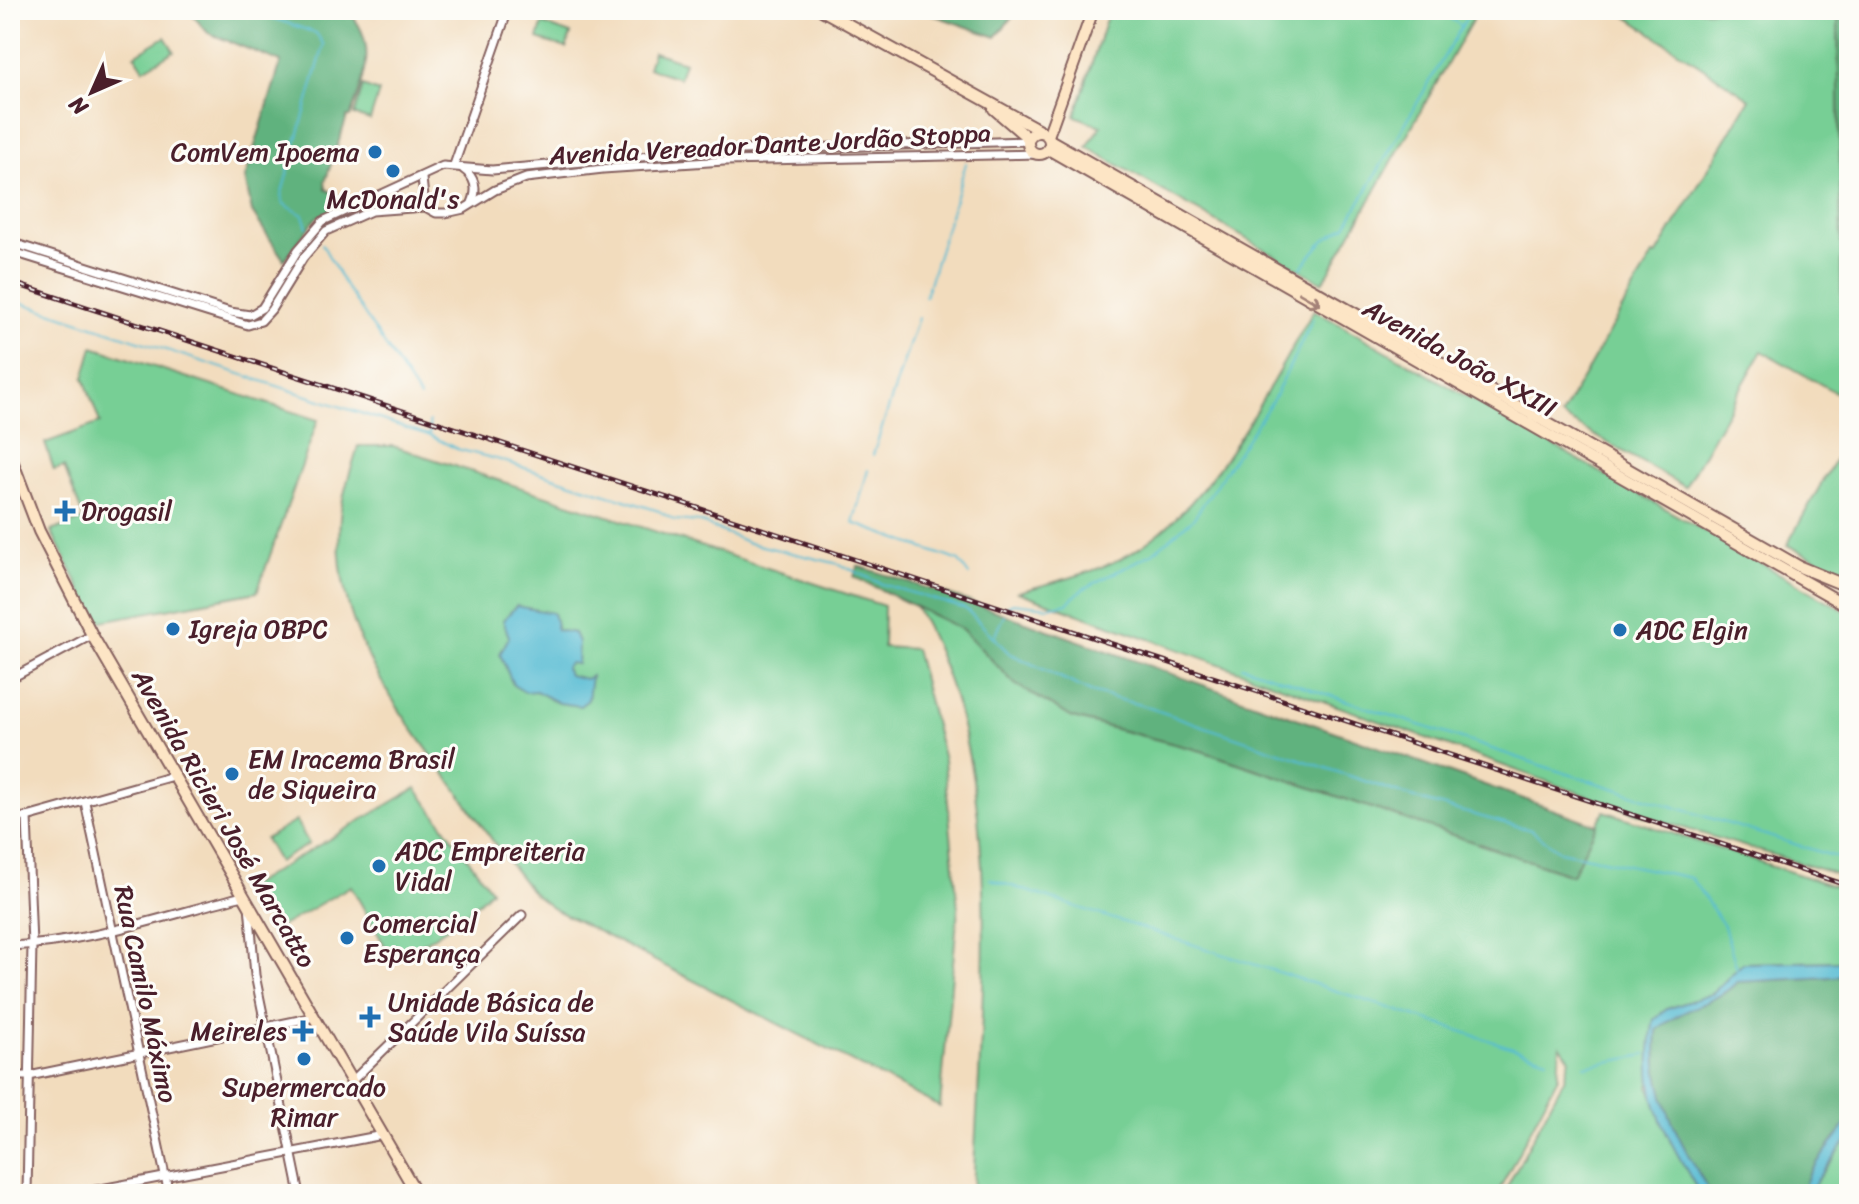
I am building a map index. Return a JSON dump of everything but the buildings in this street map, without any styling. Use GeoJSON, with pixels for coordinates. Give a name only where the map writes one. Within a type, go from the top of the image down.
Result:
{"type":"FeatureCollection","features":[{"type":"Feature","properties":{"kind":"main road","name":"Avenida João XXIII"},"geometry":{"type":"LineString","coordinates":[[822,10],[980,98],[1045,142],[1849,607]]}},
{"type":"Feature","properties":{"kind":"main road"},"geometry":{"type":"LineString","coordinates":[[1028,140],[1045,142],[1093,10]]}},
{"type":"Feature","properties":{"kind":"main road","name":"Avenida João XXIII"},"geometry":{"type":"LineString","coordinates":[[980,98],[1028,140],[1031,149],[1045,142]]}},
{"type":"Feature","properties":{"kind":"main road","name":"Avenida João XXIII"},"geometry":{"type":"LineString","coordinates":[[1045,142],[1800,567],[1849,587]]}},
{"type":"Feature","properties":{"kind":"main road","name":"Avenida Ricieri José Marcatto"},"geometry":{"type":"LineString","coordinates":[[10,456],[46,546],[92,635],[417,1194]]}},
{"type":"Feature","properties":{"kind":"street"},"geometry":{"type":"LineString","coordinates":[[10,251],[248,325],[256,323],[271,310],[303,258],[333,226],[371,211],[425,207],[436,213],[464,209],[472,203],[476,187],[473,178],[457,166],[508,10]]}},
{"type":"Feature","properties":{"kind":"street","name":"Avenida Vereador Dante Jordão Stoppa"},"geometry":{"type":"LineString","coordinates":[[10,242],[230,312],[257,313],[298,250],[323,221],[422,178],[432,169],[457,166],[492,170],[708,151],[1028,140]]}},
{"type":"Feature","properties":{"kind":"street","name":"Avenida Vereador Dante Jordão Stoppa"},"geometry":{"type":"LineString","coordinates":[[464,209],[495,190],[526,178],[573,172],[1045,142]]}},
{"type":"Feature","properties":{"kind":"street"},"geometry":{"type":"LineString","coordinates":[[422,178],[425,207]]}},
{"type":"Feature","properties":{"kind":"street"},"geometry":{"type":"LineString","coordinates":[[10,679],[92,635]]}},
{"type":"Feature","properties":{"kind":"street"},"geometry":{"type":"LineString","coordinates":[[10,818],[27,817],[173,776]]}},
{"type":"Feature","properties":{"kind":"street","name":"Rua Camilo Máximo"},"geometry":{"type":"LineString","coordinates":[[85,802],[169,1194]]}},
{"type":"Feature","properties":{"kind":"street"},"geometry":{"type":"LineString","coordinates":[[27,817],[32,945],[27,1194]]}},
{"type":"Feature","properties":{"kind":"street"},"geometry":{"type":"LineString","coordinates":[[10,946],[32,945],[246,900],[249,938],[265,1027],[300,1194]]}},
{"type":"Feature","properties":{"kind":"street"},"geometry":{"type":"LineString","coordinates":[[351,1082],[522,915]]}},
{"type":"Feature","properties":{"kind":"street"},"geometry":{"type":"LineString","coordinates":[[10,1076],[29,1076],[314,1017]]}},
{"type":"Feature","properties":{"kind":"street"},"geometry":{"type":"LineString","coordinates":[[75,1194],[383,1135]]}},
{"type":"Feature","properties":{"kind":"green space"},"geometry":{"type":"Polygon","coordinates":[[[188,10],[347,10],[363,35],[366,48],[364,75],[325,182],[326,189],[339,196],[342,205],[317,217],[284,260],[252,212],[245,178],[281,62],[208,33],[188,10]]]}},
{"type":"Feature","properties":{"kind":"green space"},"geometry":{"type":"Polygon","coordinates":[[[919,10],[1018,10],[996,37],[919,10]]]}},
{"type":"Feature","properties":{"kind":"green space"},"geometry":{"type":"Polygon","coordinates":[[[1109,10],[1478,10],[1323,283],[1087,147],[1101,126],[1075,116],[1109,10]]]}},
{"type":"Feature","properties":{"kind":"green space"},"geometry":{"type":"Polygon","coordinates":[[[1617,10],[1838,10],[1842,324],[1849,327],[1849,400],[1762,351],[1685,487],[1561,416],[1653,255],[1656,256],[1750,99],[1617,10]]]}},
{"type":"Feature","properties":{"kind":"green space"},"geometry":{"type":"Polygon","coordinates":[[[1838,10],[1849,10],[1849,327],[1842,324],[1838,10]]]}},
{"type":"Feature","properties":{"kind":"green space"},"geometry":{"type":"Polygon","coordinates":[[[542,24],[571,34],[566,48],[538,39],[542,24]]]}},
{"type":"Feature","properties":{"kind":"green space"},"geometry":{"type":"Polygon","coordinates":[[[165,37],[174,51],[144,69],[135,55],[165,37]]]}},
{"type":"Feature","properties":{"kind":"green space"},"geometry":{"type":"Polygon","coordinates":[[[653,52],[684,62],[679,78],[648,68],[653,52]]]}},
{"type":"Feature","properties":{"kind":"green space"},"geometry":{"type":"Polygon","coordinates":[[[363,86],[379,92],[370,120],[354,115],[363,86]]]}},
{"type":"Feature","properties":{"kind":"green space"},"geometry":{"type":"Polygon","coordinates":[[[1314,310],[1849,613],[1849,878],[1644,816],[1018,592],[1106,566],[1133,552],[1163,530],[1214,474],[1236,442],[1314,310]]]}},
{"type":"Feature","properties":{"kind":"green space"},"geometry":{"type":"Polygon","coordinates":[[[93,347],[318,420],[257,592],[97,622],[51,531],[84,519],[64,467],[54,470],[45,443],[100,423],[84,378],[93,347]]]}},
{"type":"Feature","properties":{"kind":"green space"},"geometry":{"type":"Polygon","coordinates":[[[1849,434],[1849,575],[1787,545],[1849,434]]]}},
{"type":"Feature","properties":{"kind":"green space"},"geometry":{"type":"Polygon","coordinates":[[[358,446],[393,446],[884,606],[883,647],[915,649],[944,760],[958,908],[940,1107],[552,908],[533,893],[403,715],[384,686],[354,624],[340,555],[340,517],[358,446]]]}},
{"type":"Feature","properties":{"kind":"green space"},"geometry":{"type":"Polygon","coordinates":[[[858,566],[967,601],[1597,825],[1572,875],[1202,751],[1073,718],[1015,684],[962,629],[854,577],[858,566]]]}},
{"type":"Feature","properties":{"kind":"green space"},"geometry":{"type":"Polygon","coordinates":[[[916,607],[962,629],[1015,684],[1073,718],[1202,751],[1571,875],[1604,811],[1849,891],[1849,961],[1743,963],[1712,994],[1667,1009],[1649,1087],[1667,1134],[1700,1194],[1503,1194],[1564,1079],[1570,1059],[1560,1045],[1558,1077],[1497,1194],[973,1194],[983,970],[983,894],[978,818],[966,744],[946,673],[916,607]]]}},
{"type":"Feature","properties":{"kind":"green space","name":"ADC Empreiteria Vidal"},"geometry":{"type":"Polygon","coordinates":[[[416,788],[491,890],[463,917],[394,962],[351,886],[273,931],[248,887],[416,788]]]}},
{"type":"Feature","properties":{"kind":"green space"},"geometry":{"type":"Polygon","coordinates":[[[296,821],[309,844],[278,862],[265,839],[296,821]]]}},
{"type":"Feature","properties":{"kind":"green space"},"geometry":{"type":"Polygon","coordinates":[[[1849,976],[1849,1120],[1809,1174],[1801,1194],[1711,1194],[1669,1116],[1658,1075],[1657,1030],[1737,982],[1849,976]]]}},
{"type":"Feature","properties":{"kind":"green space"},"geometry":{"type":"Polygon","coordinates":[[[1849,1137],[1849,1194],[1807,1194],[1808,1193],[1849,1137]]]}},
{"type":"Feature","properties":{"kind":"water"},"geometry":{"type":"Polygon","coordinates":[[[516,606],[553,613],[557,630],[574,633],[578,642],[577,664],[569,663],[565,668],[569,675],[585,679],[591,676],[588,700],[580,706],[559,703],[536,691],[525,692],[513,685],[500,654],[509,637],[503,620],[516,606]]]}},
{"type":"Feature","properties":{"kind":"water"},"geometry":{"type":"Polygon","coordinates":[[[1849,961],[1849,976],[1737,982],[1657,1030],[1658,1075],[1663,1096],[1678,1135],[1711,1194],[1700,1194],[1665,1130],[1652,1091],[1650,1046],[1654,1019],[1667,1009],[1712,994],[1743,963],[1849,961]]]}},
{"type":"Feature","properties":{"kind":"water"},"geometry":{"type":"Polygon","coordinates":[[[1849,1120],[1849,1137],[1807,1194],[1801,1194],[1809,1174],[1849,1120]]]}},
{"type":"Feature","properties":{"kind":"waterway"},"geometry":{"type":"LineString","coordinates":[[249,10],[316,33],[324,45],[281,196],[284,204],[303,215],[307,227]]}},
{"type":"Feature","properties":{"kind":"waterway"},"geometry":{"type":"LineString","coordinates":[[1436,10],[1462,26]]}},
{"type":"Feature","properties":{"kind":"waterway"},"geometry":{"type":"LineString","coordinates":[[1301,268],[1323,241],[1346,226],[1471,10]]}},
{"type":"Feature","properties":{"kind":"waterway"},"geometry":{"type":"LineString","coordinates":[[925,297],[966,163]]}},
{"type":"Feature","properties":{"kind":"waterway"},"geometry":{"type":"LineString","coordinates":[[322,244],[343,282],[420,398]]}},
{"type":"Feature","properties":{"kind":"waterway"},"geometry":{"type":"LineString","coordinates":[[10,299],[431,436],[457,449],[659,511],[674,520],[700,522],[749,543],[839,564],[882,584],[966,609],[1009,653],[1091,692],[1144,706],[1426,802],[1531,830],[1560,851],[1691,878],[1724,926],[1737,969]]}},
{"type":"Feature","properties":{"kind":"waterway"},"geometry":{"type":"LineString","coordinates":[[873,455],[918,318]]}},
{"type":"Feature","properties":{"kind":"waterway"},"geometry":{"type":"LineString","coordinates":[[1007,606],[1013,603],[1049,607],[1067,603],[1083,589],[1151,554],[1194,518],[1274,398],[1313,319]]}},
{"type":"Feature","properties":{"kind":"waterway"},"geometry":{"type":"LineString","coordinates":[[429,422],[430,433]]}},
{"type":"Feature","properties":{"kind":"waterway"},"geometry":{"type":"LineString","coordinates":[[868,470],[853,523],[959,561],[969,575]]}},
{"type":"Feature","properties":{"kind":"waterway"},"geometry":{"type":"LineString","coordinates":[[994,636],[1004,615]]}},
{"type":"Feature","properties":{"kind":"waterway"},"geometry":{"type":"LineString","coordinates":[[1242,666],[1555,770],[1849,861]]}},
{"type":"Feature","properties":{"kind":"waterway"},"geometry":{"type":"LineString","coordinates":[[990,879],[1547,1059]]}},
{"type":"Feature","properties":{"kind":"waterway"},"geometry":{"type":"LineString","coordinates":[[1585,1066],[1646,1055]]}},
{"type":"Feature","properties":{"kind":"railway"},"geometry":{"type":"LineString","coordinates":[[10,282],[1849,886]]}},
{"type":"Feature","properties":{"kind":"place","name":"ComVem Ipoema"},"geometry":{"type":"Point","coordinates":[375,152]}},
{"type":"Feature","properties":{"kind":"place","name":"McDonald's"},"geometry":{"type":"Point","coordinates":[393,171]}},
{"type":"Feature","properties":{"kind":"place","name":"Drogasil"},"geometry":{"type":"Point","coordinates":[65,511]}},
{"type":"Feature","properties":{"kind":"place","name":"Igreja OBPC"},"geometry":{"type":"Point","coordinates":[173,629]}},
{"type":"Feature","properties":{"kind":"place","name":"ADC Elgin"},"geometry":{"type":"Point","coordinates":[1620,630]}},
{"type":"Feature","properties":{"kind":"place","name":"EM Iracema Brasil de Siqueira"},"geometry":{"type":"Point","coordinates":[232,774]}},
{"type":"Feature","properties":{"kind":"place","name":"ADC Empreiteria Vidal"},"geometry":{"type":"Point","coordinates":[379,866]}},
{"type":"Feature","properties":{"kind":"place","name":"Comercial Esperança"},"geometry":{"type":"Point","coordinates":[347,938]}},
{"type":"Feature","properties":{"kind":"place","name":"Unidade Básica de Saúde Vila Suíssa"},"geometry":{"type":"Point","coordinates":[370,1017]}},
{"type":"Feature","properties":{"kind":"place","name":"Meireles"},"geometry":{"type":"Point","coordinates":[303,1031]}},
{"type":"Feature","properties":{"kind":"place","name":"Supermercado Rimar"},"geometry":{"type":"Point","coordinates":[304,1059]}}]}
